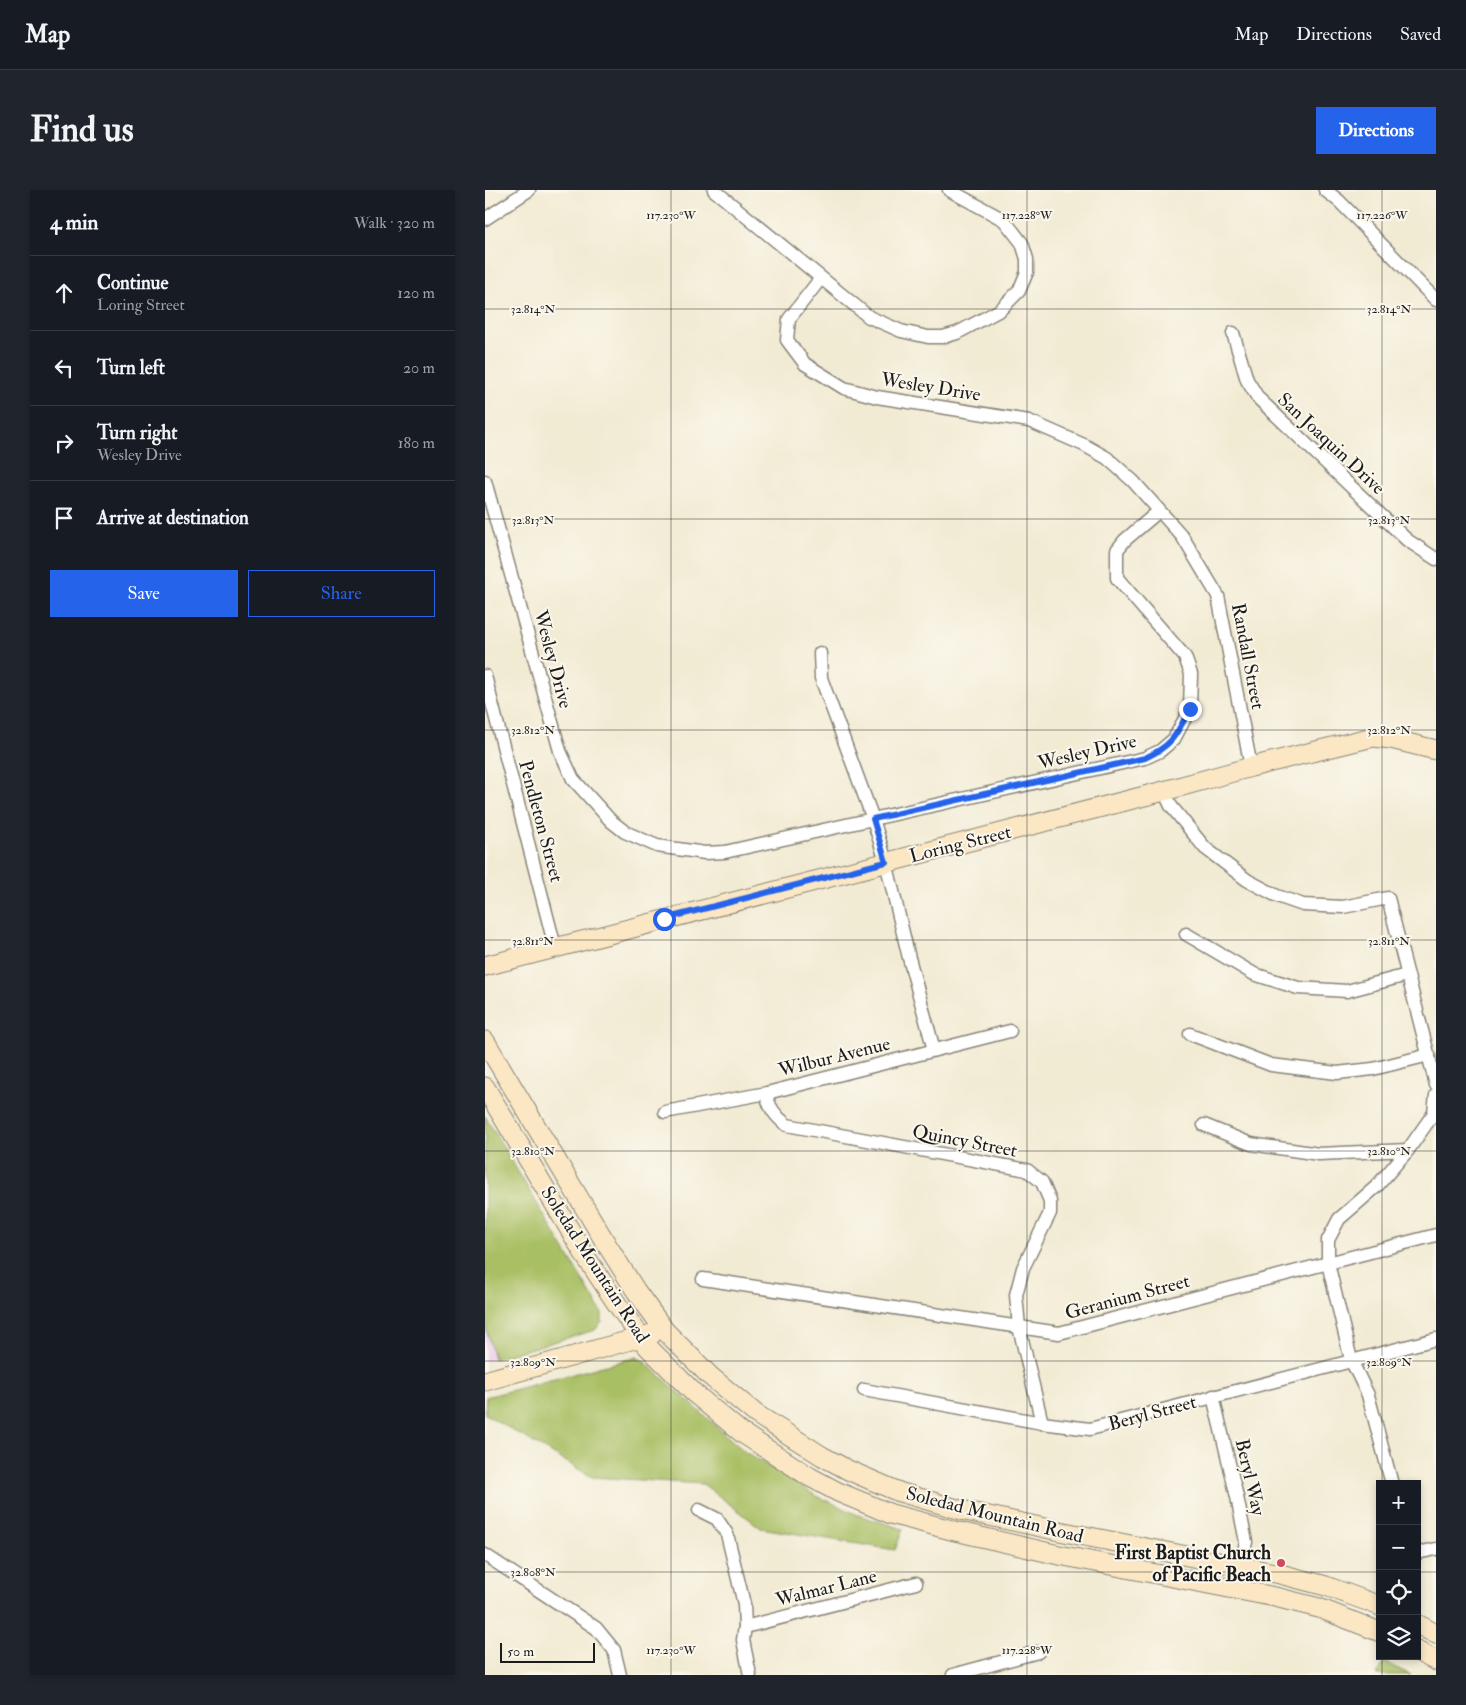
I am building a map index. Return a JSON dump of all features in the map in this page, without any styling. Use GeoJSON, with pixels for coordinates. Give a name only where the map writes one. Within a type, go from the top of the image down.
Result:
{"type":"FeatureCollection","features":[{"type":"Feature","properties":{"kind":"main road","name":"Loring Street"},"geometry":{"type":"LineString","coordinates":[[485,966],[1373,737],[1391,739],[1436,750]]}},
{"type":"Feature","properties":{"kind":"main road","name":"Soledad Mountain Road"},"geometry":{"type":"LineString","coordinates":[[485,1041],[636,1291],[665,1331],[710,1376],[756,1414],[822,1456],[848,1470],[899,1492],[961,1510],[1241,1566],[1326,1586],[1376,1605]]}},
{"type":"Feature","properties":{"kind":"main road","name":"Soledad Mountain Road"},"geometry":{"type":"LineString","coordinates":[[485,1087],[586,1257],[647,1346],[694,1393],[742,1433],[810,1477],[838,1492],[891,1514],[1059,1555],[1237,1589],[1319,1608],[1376,1630]]}},
{"type":"Feature","properties":{"kind":"main road"},"geometry":{"type":"LineString","coordinates":[[485,1381],[665,1331]]}},
{"type":"Feature","properties":{"kind":"main road"},"geometry":{"type":"LineString","coordinates":[[955,1531],[961,1510]]}},
{"type":"Feature","properties":{"kind":"main road"},"geometry":{"type":"LineString","coordinates":[[1237,1589],[1241,1566]]}},
{"type":"Feature","properties":{"kind":"main road"},"geometry":{"type":"LineString","coordinates":[[1421,1626],[1436,1634]]}},
{"type":"Feature","properties":{"kind":"main road"},"geometry":{"type":"LineString","coordinates":[[1421,1653],[1436,1661]]}},
{"type":"Feature","properties":{"kind":"street"},"geometry":{"type":"LineString","coordinates":[[485,219],[529,190]]}},
{"type":"Feature","properties":{"kind":"street"},"geometry":{"type":"LineString","coordinates":[[714,190],[869,317],[901,331],[928,337],[943,337],[957,333],[1000,310],[1019,291],[1027,272],[1027,259],[1022,243],[1004,220],[949,190]]}},
{"type":"Feature","properties":{"kind":"street"},"geometry":{"type":"LineString","coordinates":[[1325,190],[1339,201],[1436,300]]}},
{"type":"Feature","properties":{"kind":"street","name":"Wesley Drive"},"geometry":{"type":"LineString","coordinates":[[485,481],[559,751],[573,780],[611,821],[625,832],[657,846],[705,853],[725,852],[1145,758],[1160,751],[1174,740],[1190,709],[1191,674],[1185,657],[1117,578],[1117,550],[1125,540],[1159,511],[1133,481],[1107,458],[1084,445],[1037,425],[1020,420],[877,397],[844,388],[805,364],[787,340],[789,319],[821,278]]}},
{"type":"Feature","properties":{"kind":"street","name":"San Joaquin Drive"},"geometry":{"type":"LineString","coordinates":[[1233,333],[1247,380],[1258,398],[1407,540],[1436,559]]}},
{"type":"Feature","properties":{"kind":"street","name":"Randall Street"},"geometry":{"type":"LineString","coordinates":[[1159,511],[1182,536],[1218,596],[1251,767]]}},
{"type":"Feature","properties":{"kind":"street"},"geometry":{"type":"LineString","coordinates":[[820,653],[821,678],[873,819],[886,862],[934,1050]]}},
{"type":"Feature","properties":{"kind":"street","name":"Pendleton Street"},"geometry":{"type":"LineString","coordinates":[[485,676],[555,947]]}},
{"type":"Feature","properties":{"kind":"street"},"geometry":{"type":"LineString","coordinates":[[1164,791],[1171,806],[1205,848],[1247,880],[1277,896],[1303,906],[1343,907],[1388,898],[1436,1085]]}},
{"type":"Feature","properties":{"kind":"street"},"geometry":{"type":"LineString","coordinates":[[1186,934],[1254,974],[1299,988],[1347,991],[1407,974]]}},
{"type":"Feature","properties":{"kind":"street","name":"Wilbur Avenue"},"geometry":{"type":"LineString","coordinates":[[665,1112],[767,1093],[1010,1031]]}},
{"type":"Feature","properties":{"kind":"street"},"geometry":{"type":"LineString","coordinates":[[1190,1034],[1271,1065],[1337,1073],[1373,1069],[1429,1055]]}},
{"type":"Feature","properties":{"kind":"street","name":"Quincy Street"},"geometry":{"type":"LineString","coordinates":[[767,1093],[767,1101],[779,1120],[787,1125],[1027,1170],[1042,1182],[1050,1201],[1050,1213],[1023,1268],[1016,1296],[1019,1328],[1042,1423]]}},
{"type":"Feature","properties":{"kind":"street"},"geometry":{"type":"LineString","coordinates":[[1391,1480],[1368,1395],[1351,1360],[1328,1263],[1328,1240],[1339,1219],[1377,1186],[1408,1150],[1434,1113],[1436,1095]]}},
{"type":"Feature","properties":{"kind":"street"},"geometry":{"type":"LineString","coordinates":[[1204,1125],[1251,1144],[1319,1154],[1408,1150]]}},
{"type":"Feature","properties":{"kind":"street","name":"Geranium Street"},"geometry":{"type":"LineString","coordinates":[[703,1279],[1059,1333],[1436,1235]]}},
{"type":"Feature","properties":{"kind":"street","name":"Beryl Street"},"geometry":{"type":"LineString","coordinates":[[864,1390],[1042,1423],[1090,1429],[1436,1339]]}},
{"type":"Feature","properties":{"kind":"street","name":"Beryl Way"},"geometry":{"type":"LineString","coordinates":[[1213,1396],[1246,1542],[1241,1566]]}},
{"type":"Feature","properties":{"kind":"street"},"geometry":{"type":"LineString","coordinates":[[699,1510],[717,1518],[727,1534],[744,1604],[745,1627],[743,1640],[750,1675]]}},
{"type":"Feature","properties":{"kind":"street"},"geometry":{"type":"LineString","coordinates":[[1421,1552],[1436,1549]]}},
{"type":"Feature","properties":{"kind":"street"},"geometry":{"type":"LineString","coordinates":[[485,1555],[596,1628],[614,1650],[620,1675]]}},
{"type":"Feature","properties":{"kind":"street","name":"Walmar Lane"},"geometry":{"type":"LineString","coordinates":[[745,1627],[916,1583]]}},
{"type":"Feature","properties":{"kind":"street"},"geometry":{"type":"LineString","coordinates":[[953,1675],[1038,1652]]}},
{"type":"Feature","properties":{"kind":"shaded area"},"geometry":{"type":"Polygon","coordinates":[[[485,1324],[494,1359],[485,1362],[485,1324]]]}},
{"type":"Feature","properties":{"kind":"green space"},"geometry":{"type":"Polygon","coordinates":[[[485,1116],[602,1313],[602,1322],[595,1330],[494,1359],[485,1324],[485,1116]]]}},
{"type":"Feature","properties":{"kind":"green space"},"geometry":{"type":"Polygon","coordinates":[[[637,1357],[645,1362],[745,1452],[815,1495],[858,1515],[903,1529],[895,1550],[761,1528],[703,1484],[592,1477],[485,1414],[486,1397],[637,1357]]]}},
{"type":"Feature","properties":{"kind":"green space"},"geometry":{"type":"Polygon","coordinates":[[[1384,1662],[1411,1675],[1377,1675],[1384,1662]]]}},
{"type":"Feature","properties":{"kind":"place","name":"First Baptist Church of Pacific Beach"},"geometry":{"type":"Point","coordinates":[1281,1563]}},
{"type":"Feature","properties":{"kind":"route"},"geometry":{"type":"LineString","coordinates":[[664,919],[886,862],[873,819],[1145,758],[1160,751],[1174,740],[1190,709]]}}]}
